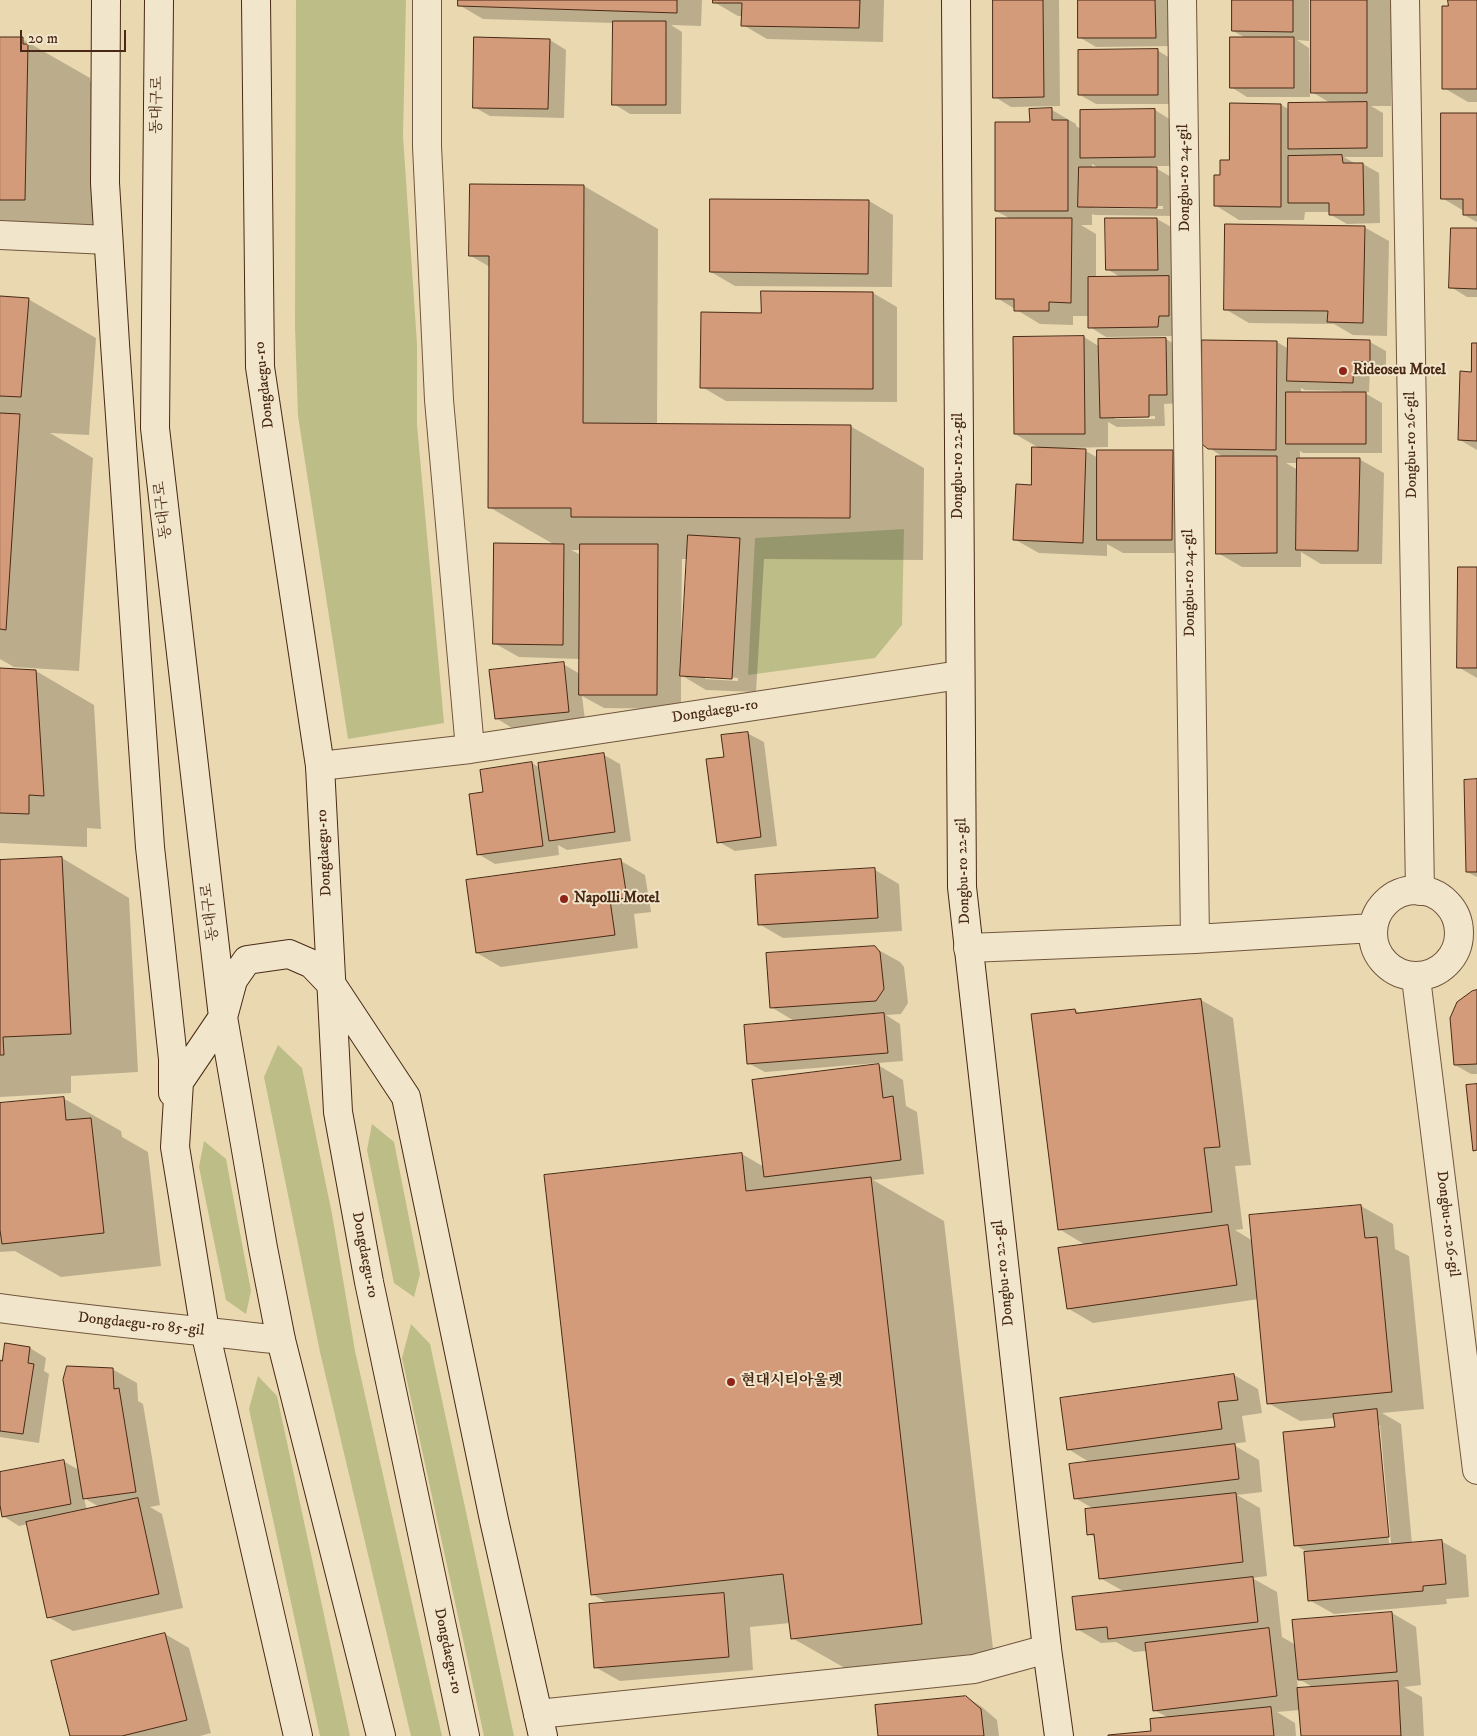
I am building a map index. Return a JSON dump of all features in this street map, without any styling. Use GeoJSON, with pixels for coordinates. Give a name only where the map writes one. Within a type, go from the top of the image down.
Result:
{"type":"FeatureCollection","features":[{"type":"Feature","properties":{"kind":"main road"},"geometry":{"type":"LineString","coordinates":[[106,0],[105,183],[108,240],[150,848],[173,1059],[175,1148],[205,1331],[298,1736]]}},
{"type":"Feature","properties":{"kind":"main road","name":"동대구로"},"geometry":{"type":"LineString","coordinates":[[159,0],[155,428],[223,1017]]}},
{"type":"Feature","properties":{"kind":"main road","name":"Dongdaegu-ro"},"geometry":{"type":"LineString","coordinates":[[256,0],[260,367],[320,766],[338,1112],[369,1282],[464,1736]]}},
{"type":"Feature","properties":{"kind":"main road"},"geometry":{"type":"LineString","coordinates":[[427,0],[427,146],[439,400],[470,749]]}},
{"type":"Feature","properties":{"kind":"main road","name":"Dongbu-ro 22-gil"},"geometry":{"type":"LineString","coordinates":[[956,0],[962,887],[1047,1649],[1059,1736]]}},
{"type":"Feature","properties":{"kind":"main road","name":"Dongbu-ro 24-gil"},"geometry":{"type":"LineString","coordinates":[[1182,0],[1195,939]]}},
{"type":"Feature","properties":{"kind":"main road","name":"Dongbu-ro 26-gil"},"geometry":{"type":"LineString","coordinates":[[1405,0],[1420,891]]}},
{"type":"Feature","properties":{"kind":"main road"},"geometry":{"type":"LineString","coordinates":[[0,235],[108,240]]}},
{"type":"Feature","properties":{"kind":"main road","name":"Dongdaegu-ro"},"geometry":{"type":"LineString","coordinates":[[320,766],[470,749],[960,675]]}},
{"type":"Feature","properties":{"kind":"main road"},"geometry":{"type":"LineString","coordinates":[[1413,890],[1420,891],[1440,897],[1450,906],[1457,919],[1468,932],[1452,959],[1442,968],[1416,978],[1402,975],[1389,968],[1379,956],[1373,942],[1372,928],[1377,914],[1386,902],[1399,894],[1413,890]]}},
{"type":"Feature","properties":{"kind":"main road"},"geometry":{"type":"LineString","coordinates":[[968,948],[1195,939],[1372,928]]}},
{"type":"Feature","properties":{"kind":"main road"},"geometry":{"type":"LineString","coordinates":[[175,1148],[179,1082],[223,1017],[233,980],[246,960],[289,954],[312,964],[332,984],[406,1097],[494,1520],[540,1725],[974,1669],[1047,1649]]}},
{"type":"Feature","properties":{"kind":"main road","name":"Dongbu-ro 26-gil"},"geometry":{"type":"LineString","coordinates":[[1416,978],[1477,1470]]}},
{"type":"Feature","properties":{"kind":"main road"},"geometry":{"type":"LineString","coordinates":[[223,1017],[261,1238],[281,1340],[381,1736]]}},
{"type":"Feature","properties":{"kind":"main road","name":"Dongdaegu-ro 85-gil"},"geometry":{"type":"LineString","coordinates":[[0,1308],[83,1319],[281,1340]]}},
{"type":"Feature","properties":{"kind":"green space"},"geometry":{"type":"Polygon","coordinates":[[[296,0],[406,0],[403,136],[417,344],[417,425],[444,723],[348,739],[298,416],[295,327],[296,0]]]}},
{"type":"Feature","properties":{"kind":"green space"},"geometry":{"type":"Polygon","coordinates":[[[904,529],[902,625],[875,658],[748,675],[755,538],[904,529]]]}},
{"type":"Feature","properties":{"kind":"green space"},"geometry":{"type":"Polygon","coordinates":[[[278,1045],[302,1068],[332,1214],[355,1351],[442,1736],[411,1736],[320,1352],[264,1077],[278,1045]]]}},
{"type":"Feature","properties":{"kind":"green space"},"geometry":{"type":"Polygon","coordinates":[[[372,1124],[394,1142],[420,1274],[414,1297],[394,1283],[367,1150],[372,1124]]]}},
{"type":"Feature","properties":{"kind":"green space"},"geometry":{"type":"Polygon","coordinates":[[[204,1141],[226,1159],[251,1291],[246,1314],[226,1300],[199,1167],[204,1141]]]}},
{"type":"Feature","properties":{"kind":"green space"},"geometry":{"type":"Polygon","coordinates":[[[411,1324],[430,1344],[514,1736],[484,1736],[402,1358],[411,1324]]]}},
{"type":"Feature","properties":{"kind":"green space"},"geometry":{"type":"Polygon","coordinates":[[[258,1376],[277,1396],[350,1736],[320,1736],[249,1409],[258,1376]]]}},
{"type":"Feature","properties":{"kind":"building"},"geometry":{"type":"Polygon","coordinates":[[[458,0],[677,0],[677,13],[458,6],[458,0]]]}},
{"type":"Feature","properties":{"kind":"building"},"geometry":{"type":"Polygon","coordinates":[[[713,0],[860,0],[859,28],[741,26],[742,3],[713,3],[713,0]]]}},
{"type":"Feature","properties":{"kind":"building"},"geometry":{"type":"Polygon","coordinates":[[[993,0],[1043,0],[1044,97],[993,98],[993,0]]]}},
{"type":"Feature","properties":{"kind":"building"},"geometry":{"type":"Polygon","coordinates":[[[1078,0],[1155,0],[1156,38],[1078,38],[1078,0]]]}},
{"type":"Feature","properties":{"kind":"building"},"geometry":{"type":"Polygon","coordinates":[[[1232,0],[1293,0],[1293,32],[1232,31],[1232,0]]]}},
{"type":"Feature","properties":{"kind":"building"},"geometry":{"type":"Polygon","coordinates":[[[1311,0],[1367,0],[1367,93],[1311,93],[1311,0]]]}},
{"type":"Feature","properties":{"kind":"building"},"geometry":{"type":"Polygon","coordinates":[[[1448,0],[1477,0],[1477,89],[1442,89],[1442,6],[1448,6],[1448,0]]]}},
{"type":"Feature","properties":{"kind":"building"},"geometry":{"type":"Polygon","coordinates":[[[613,21],[666,21],[666,105],[612,105],[613,21]]]}},
{"type":"Feature","properties":{"kind":"building"},"geometry":{"type":"Polygon","coordinates":[[[0,37],[23,37],[23,44],[28,44],[25,200],[0,200],[0,37]]]}},
{"type":"Feature","properties":{"kind":"building"},"geometry":{"type":"Polygon","coordinates":[[[474,37],[550,39],[548,109],[473,108],[474,37]]]}},
{"type":"Feature","properties":{"kind":"building"},"geometry":{"type":"Polygon","coordinates":[[[1230,37],[1294,37],[1294,88],[1230,88],[1230,37]]]}},
{"type":"Feature","properties":{"kind":"building"},"geometry":{"type":"Polygon","coordinates":[[[1158,49],[1158,95],[1078,95],[1078,50],[1158,49]]]}},
{"type":"Feature","properties":{"kind":"building"},"geometry":{"type":"Polygon","coordinates":[[[1367,102],[1367,148],[1288,149],[1288,103],[1367,102]]]}},
{"type":"Feature","properties":{"kind":"building"},"geometry":{"type":"Polygon","coordinates":[[[1230,103],[1281,104],[1281,207],[1214,206],[1214,175],[1220,175],[1220,160],[1229,160],[1230,103]]]}},
{"type":"Feature","properties":{"kind":"building"},"geometry":{"type":"Polygon","coordinates":[[[1052,108],[1052,120],[1068,120],[1068,211],[995,211],[995,122],[1030,122],[1029,109],[1052,108]]]}},
{"type":"Feature","properties":{"kind":"building"},"geometry":{"type":"Polygon","coordinates":[[[1155,109],[1155,157],[1080,158],[1080,110],[1155,109]]]}},
{"type":"Feature","properties":{"kind":"building"},"geometry":{"type":"Polygon","coordinates":[[[1441,113],[1477,113],[1477,215],[1463,215],[1463,199],[1441,199],[1441,113]]]}},
{"type":"Feature","properties":{"kind":"building"},"geometry":{"type":"Polygon","coordinates":[[[1342,155],[1343,163],[1363,163],[1364,215],[1329,215],[1329,203],[1288,203],[1288,156],[1342,155]]]}},
{"type":"Feature","properties":{"kind":"building"},"geometry":{"type":"Polygon","coordinates":[[[1079,167],[1157,167],[1157,208],[1078,207],[1079,167]]]}},
{"type":"Feature","properties":{"kind":"building"},"geometry":{"type":"Polygon","coordinates":[[[470,184],[584,185],[583,423],[851,425],[850,518],[571,517],[571,508],[488,508],[489,256],[469,256],[470,184]]]}},
{"type":"Feature","properties":{"kind":"building"},"geometry":{"type":"Polygon","coordinates":[[[710,199],[869,200],[868,274],[710,272],[710,199]]]}},
{"type":"Feature","properties":{"kind":"building"},"geometry":{"type":"Polygon","coordinates":[[[996,218],[1072,218],[1071,303],[1049,302],[1049,311],[1014,311],[1014,299],[996,299],[996,218]]]}},
{"type":"Feature","properties":{"kind":"building"},"geometry":{"type":"Polygon","coordinates":[[[1105,218],[1157,218],[1158,270],[1106,270],[1105,218]]]}},
{"type":"Feature","properties":{"kind":"building"},"geometry":{"type":"Polygon","coordinates":[[[1225,224],[1365,226],[1363,323],[1327,322],[1328,311],[1224,310],[1225,224]]]}},
{"type":"Feature","properties":{"kind":"building"},"geometry":{"type":"Polygon","coordinates":[[[1451,228],[1477,228],[1477,289],[1449,288],[1451,228]]]}},
{"type":"Feature","properties":{"kind":"building"},"geometry":{"type":"Polygon","coordinates":[[[1169,276],[1169,316],[1159,316],[1158,327],[1088,328],[1088,277],[1169,276]]]}},
{"type":"Feature","properties":{"kind":"building"},"geometry":{"type":"Polygon","coordinates":[[[761,291],[873,292],[873,389],[700,388],[701,312],[761,313],[761,291]]]}},
{"type":"Feature","properties":{"kind":"building"},"geometry":{"type":"Polygon","coordinates":[[[0,296],[29,298],[21,397],[0,396],[0,296]]]}},
{"type":"Feature","properties":{"kind":"building"},"geometry":{"type":"Polygon","coordinates":[[[1084,336],[1085,434],[1014,434],[1013,337],[1084,336]]]}},
{"type":"Feature","properties":{"kind":"building"},"geometry":{"type":"Polygon","coordinates":[[[1166,338],[1167,395],[1149,395],[1149,417],[1100,418],[1098,339],[1166,338]]]}},
{"type":"Feature","properties":{"kind":"building"},"geometry":{"type":"Polygon","coordinates":[[[1288,338],[1370,340],[1370,362],[1354,361],[1353,383],[1287,381],[1288,338]]]}},
{"type":"Feature","properties":{"kind":"building"},"geometry":{"type":"Polygon","coordinates":[[[1202,340],[1277,341],[1276,450],[1208,449],[1202,444],[1202,340]]]}},
{"type":"Feature","properties":{"kind":"building"},"geometry":{"type":"Polygon","coordinates":[[[1472,343],[1477,343],[1477,441],[1458,440],[1460,371],[1471,372],[1472,343]]]}},
{"type":"Feature","properties":{"kind":"building"},"geometry":{"type":"Polygon","coordinates":[[[1286,392],[1366,392],[1366,444],[1286,444],[1286,392]]]}},
{"type":"Feature","properties":{"kind":"building"},"geometry":{"type":"Polygon","coordinates":[[[0,413],[20,414],[6,630],[0,629],[0,413]]]}},
{"type":"Feature","properties":{"kind":"building"},"geometry":{"type":"Polygon","coordinates":[[[1032,447],[1086,449],[1083,543],[1013,540],[1016,484],[1031,485],[1032,447]]]}},
{"type":"Feature","properties":{"kind":"building"},"geometry":{"type":"Polygon","coordinates":[[[1097,450],[1173,450],[1172,540],[1097,540],[1097,450]]]}},
{"type":"Feature","properties":{"kind":"building"},"geometry":{"type":"Polygon","coordinates":[[[1216,456],[1277,456],[1277,553],[1216,554],[1216,456]]]}},
{"type":"Feature","properties":{"kind":"building"},"geometry":{"type":"Polygon","coordinates":[[[1297,458],[1360,458],[1358,551],[1296,550],[1297,458]]]}},
{"type":"Feature","properties":{"kind":"building"},"geometry":{"type":"Polygon","coordinates":[[[688,535],[740,538],[732,679],[680,676],[688,535]]]}},
{"type":"Feature","properties":{"kind":"building"},"geometry":{"type":"Polygon","coordinates":[[[494,543],[564,544],[563,645],[493,644],[494,543]]]}},
{"type":"Feature","properties":{"kind":"building"},"geometry":{"type":"Polygon","coordinates":[[[580,544],[658,544],[657,695],[579,695],[580,544]]]}},
{"type":"Feature","properties":{"kind":"building"},"geometry":{"type":"Polygon","coordinates":[[[1458,567],[1477,567],[1477,668],[1457,668],[1458,567]]]}},
{"type":"Feature","properties":{"kind":"building"},"geometry":{"type":"Polygon","coordinates":[[[564,662],[569,712],[495,719],[489,670],[564,662]]]}},
{"type":"Feature","properties":{"kind":"building"},"geometry":{"type":"Polygon","coordinates":[[[0,668],[36,670],[44,796],[29,795],[29,814],[0,813],[0,668]]]}},
{"type":"Feature","properties":{"kind":"building"},"geometry":{"type":"Polygon","coordinates":[[[748,732],[761,837],[717,843],[706,759],[724,757],[721,735],[748,732]]]}},
{"type":"Feature","properties":{"kind":"building"},"geometry":{"type":"Polygon","coordinates":[[[604,753],[615,832],[549,841],[538,763],[604,753]]]}},
{"type":"Feature","properties":{"kind":"building"},"geometry":{"type":"Polygon","coordinates":[[[532,762],[543,846],[477,855],[469,794],[483,792],[480,770],[532,762]]]}},
{"type":"Feature","properties":{"kind":"building"},"geometry":{"type":"Polygon","coordinates":[[[1477,779],[1477,872],[1466,872],[1464,780],[1477,779]]]}},
{"type":"Feature","properties":{"kind":"building"},"geometry":{"type":"Polygon","coordinates":[[[62,857],[71,1034],[3,1037],[4,1055],[0,1055],[0,860],[62,857]]]}},
{"type":"Feature","properties":{"kind":"building"},"geometry":{"type":"Polygon","coordinates":[[[621,859],[627,898],[610,900],[615,935],[476,953],[466,880],[621,859]]]}},
{"type":"Feature","properties":{"kind":"building"},"geometry":{"type":"Polygon","coordinates":[[[875,868],[878,918],[758,925],[755,875],[875,868]]]}},
{"type":"Feature","properties":{"kind":"building"},"geometry":{"type":"Polygon","coordinates":[[[875,946],[880,952],[884,989],[876,1001],[770,1008],[766,953],[875,946]]]}},
{"type":"Feature","properties":{"kind":"building"},"geometry":{"type":"Polygon","coordinates":[[[1477,990],[1477,1064],[1454,1065],[1450,1018],[1457,1002],[1472,991],[1477,990]]]}},
{"type":"Feature","properties":{"kind":"building"},"geometry":{"type":"Polygon","coordinates":[[[1201,999],[1220,1147],[1204,1148],[1212,1212],[1058,1230],[1031,1014],[1075,1009],[1076,1013],[1201,999]]]}},
{"type":"Feature","properties":{"kind":"building"},"geometry":{"type":"Polygon","coordinates":[[[884,1013],[888,1053],[747,1064],[744,1025],[884,1013]]]}},
{"type":"Feature","properties":{"kind":"building"},"geometry":{"type":"Polygon","coordinates":[[[879,1064],[883,1098],[893,1096],[901,1160],[764,1177],[752,1080],[879,1064]]]}},
{"type":"Feature","properties":{"kind":"building"},"geometry":{"type":"Polygon","coordinates":[[[1477,1084],[1477,1150],[1473,1151],[1466,1085],[1477,1084]]]}},
{"type":"Feature","properties":{"kind":"building"},"geometry":{"type":"Polygon","coordinates":[[[64,1097],[66,1120],[91,1118],[104,1233],[2,1244],[0,1230],[0,1103],[64,1097]]]}},
{"type":"Feature","properties":{"kind":"building","name":"현대시티아울렛"},"geometry":{"type":"Polygon","coordinates":[[[742,1153],[746,1191],[871,1177],[922,1624],[791,1639],[783,1574],[591,1595],[544,1175],[742,1153]]]}},
{"type":"Feature","properties":{"kind":"building"},"geometry":{"type":"Polygon","coordinates":[[[1361,1205],[1365,1238],[1377,1237],[1392,1392],[1267,1404],[1249,1215],[1361,1205]]]}},
{"type":"Feature","properties":{"kind":"building"},"geometry":{"type":"Polygon","coordinates":[[[1228,1225],[1237,1285],[1067,1309],[1058,1248],[1228,1225]]]}},
{"type":"Feature","properties":{"kind":"building"},"geometry":{"type":"Polygon","coordinates":[[[5,1343],[30,1347],[28,1363],[34,1364],[23,1434],[0,1431],[0,1360],[2,1361],[5,1343]]]}},
{"type":"Feature","properties":{"kind":"building"},"geometry":{"type":"Polygon","coordinates":[[[67,1366],[113,1368],[114,1389],[119,1388],[136,1492],[83,1499],[63,1380],[67,1366]]]}},
{"type":"Feature","properties":{"kind":"building"},"geometry":{"type":"Polygon","coordinates":[[[1234,1374],[1238,1400],[1218,1402],[1222,1429],[1067,1450],[1060,1398],[1234,1374]]]}},
{"type":"Feature","properties":{"kind":"building"},"geometry":{"type":"Polygon","coordinates":[[[1377,1409],[1389,1537],[1294,1546],[1283,1432],[1335,1427],[1333,1414],[1377,1409]]]}},
{"type":"Feature","properties":{"kind":"building"},"geometry":{"type":"Polygon","coordinates":[[[1235,1444],[1239,1479],[1074,1499],[1069,1464],[1235,1444]]]}},
{"type":"Feature","properties":{"kind":"building"},"geometry":{"type":"Polygon","coordinates":[[[64,1460],[71,1504],[2,1517],[0,1472],[64,1460]]]}},
{"type":"Feature","properties":{"kind":"building"},"geometry":{"type":"Polygon","coordinates":[[[1236,1493],[1243,1562],[1099,1579],[1094,1534],[1087,1535],[1085,1509],[1236,1493]]]}},
{"type":"Feature","properties":{"kind":"building"},"geometry":{"type":"Polygon","coordinates":[[[138,1498],[159,1594],[47,1618],[26,1522],[138,1498]]]}},
{"type":"Feature","properties":{"kind":"building"},"geometry":{"type":"Polygon","coordinates":[[[1442,1540],[1446,1584],[1423,1586],[1423,1591],[1308,1601],[1304,1552],[1442,1540]]]}},
{"type":"Feature","properties":{"kind":"building"},"geometry":{"type":"Polygon","coordinates":[[[1253,1577],[1258,1622],[1108,1639],[1107,1627],[1076,1630],[1072,1597],[1253,1577]]]}},
{"type":"Feature","properties":{"kind":"building"},"geometry":{"type":"Polygon","coordinates":[[[724,1593],[729,1657],[594,1668],[589,1604],[724,1593]]]}},
{"type":"Feature","properties":{"kind":"building"},"geometry":{"type":"Polygon","coordinates":[[[1392,1612],[1397,1672],[1298,1680],[1292,1620],[1392,1612]]]}},
{"type":"Feature","properties":{"kind":"building"},"geometry":{"type":"Polygon","coordinates":[[[1269,1628],[1277,1696],[1153,1711],[1145,1643],[1269,1628]]]}},
{"type":"Feature","properties":{"kind":"building"},"geometry":{"type":"Polygon","coordinates":[[[165,1633],[187,1720],[122,1736],[70,1736],[51,1661],[165,1633]]]}},
{"type":"Feature","properties":{"kind":"building"},"geometry":{"type":"Polygon","coordinates":[[[1398,1681],[1401,1736],[1301,1736],[1297,1688],[1398,1681]]]}},
{"type":"Feature","properties":{"kind":"building"},"geometry":{"type":"Polygon","coordinates":[[[966,1696],[981,1709],[984,1736],[878,1736],[875,1705],[966,1696]]]}},
{"type":"Feature","properties":{"kind":"building"},"geometry":{"type":"Polygon","coordinates":[[[1271,1707],[1274,1736],[1108,1736],[1151,1731],[1150,1719],[1271,1707]]]}},
{"type":"Feature","properties":{"kind":"place","name":"Rideoseu Motel"},"geometry":{"type":"Point","coordinates":[1343,371]}},
{"type":"Feature","properties":{"kind":"place","name":"Napolli Motel"},"geometry":{"type":"Point","coordinates":[564,899]}},
{"type":"Feature","properties":{"kind":"place","name":"현대시티아울렛"},"geometry":{"type":"Point","coordinates":[731,1382]}}]}
